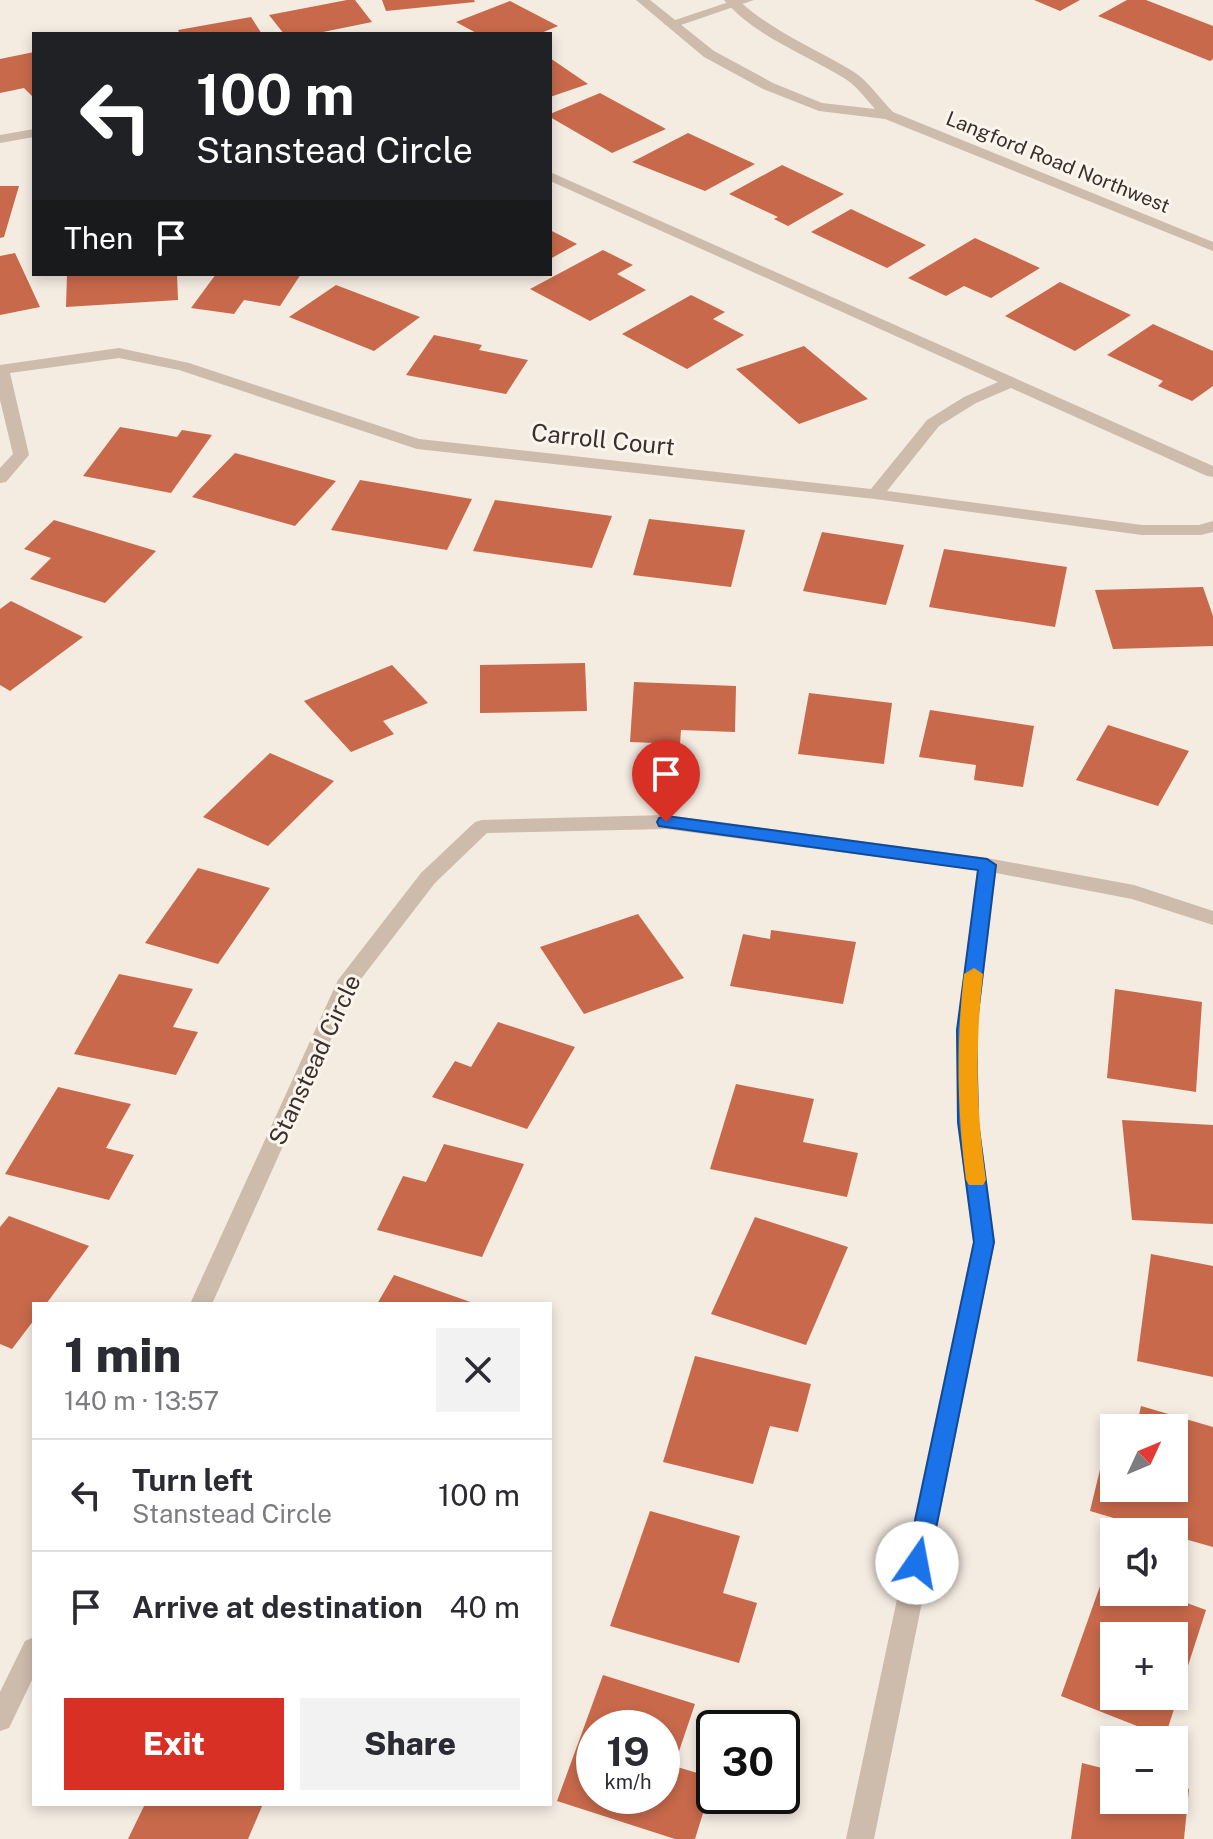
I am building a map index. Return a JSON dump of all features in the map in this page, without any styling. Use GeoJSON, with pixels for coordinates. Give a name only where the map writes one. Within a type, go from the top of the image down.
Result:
{"type":"FeatureCollection","features":[{"type":"Feature","properties":{"kind":"street","name":"Langford Road Northwest"},"geometry":{"type":"LineString","coordinates":[[642,0],[709,54],[768,86],[819,107],[888,115],[1213,247]]}},
{"type":"Feature","properties":{"kind":"street","name":"Langford Road Northwest"},"geometry":{"type":"LineString","coordinates":[[737,2],[752,20],[823,63],[851,76],[888,115]]}},
{"type":"Feature","properties":{"kind":"street"},"geometry":{"type":"LineString","coordinates":[[670,24],[737,2]]}},
{"type":"Feature","properties":{"kind":"street"},"geometry":{"type":"LineString","coordinates":[[0,139],[32,133]]}},
{"type":"Feature","properties":{"kind":"street"},"geometry":{"type":"LineString","coordinates":[[552,177],[1213,472]]}},
{"type":"Feature","properties":{"kind":"street","name":"Carroll Court"},"geometry":{"type":"LineString","coordinates":[[0,370],[119,353],[183,366],[417,444],[875,494],[1142,530],[1201,530],[1213,526]]}},
{"type":"Feature","properties":{"kind":"street"},"geometry":{"type":"LineString","coordinates":[[0,370],[21,455],[0,478]]}},
{"type":"Feature","properties":{"kind":"street"},"geometry":{"type":"LineString","coordinates":[[875,494],[933,423],[970,400],[1010,382]]}},
{"type":"Feature","properties":{"kind":"street","name":"Stanstead Circle"},"geometry":{"type":"LineString","coordinates":[[202,1302],[345,985],[428,878],[482,827],[666,822],[987,865],[1134,892],[1213,918]]}},
{"type":"Feature","properties":{"kind":"street"},"geometry":{"type":"LineString","coordinates":[[860,1839],[984,1242],[968,1122],[967,1030],[987,865]]}},
{"type":"Feature","properties":{"kind":"street"},"geometry":{"type":"LineString","coordinates":[[0,1719],[32,1653]]}},
{"type":"Feature","properties":{"kind":"building"},"geometry":{"type":"Polygon","coordinates":[[[355,0],[372,22],[323,32],[282,32],[269,15],[355,0]]]}},
{"type":"Feature","properties":{"kind":"building"},"geometry":{"type":"Polygon","coordinates":[[[382,0],[474,0],[475,2],[386,11],[382,0]]]}},
{"type":"Feature","properties":{"kind":"building"},"geometry":{"type":"Polygon","coordinates":[[[1034,0],[1080,0],[1060,11],[1034,0]]]}},
{"type":"Feature","properties":{"kind":"building"},"geometry":{"type":"Polygon","coordinates":[[[1127,0],[1146,0],[1213,26],[1213,59],[1210,61],[1098,16],[1127,0]]]}},
{"type":"Feature","properties":{"kind":"building"},"geometry":{"type":"Polygon","coordinates":[[[510,1],[558,26],[544,32],[474,32],[456,22],[510,1]]]}},
{"type":"Feature","properties":{"kind":"building"},"geometry":{"type":"Polygon","coordinates":[[[251,17],[261,32],[179,32],[251,17]]]}},
{"type":"Feature","properties":{"kind":"building"},"geometry":{"type":"Polygon","coordinates":[[[32,52],[32,96],[24,88],[0,93],[0,59],[32,52]]]}},
{"type":"Feature","properties":{"kind":"building"},"geometry":{"type":"Polygon","coordinates":[[[552,59],[588,84],[552,96],[552,59]]]}},
{"type":"Feature","properties":{"kind":"building"},"geometry":{"type":"Polygon","coordinates":[[[600,93],[666,129],[612,153],[552,118],[552,113],[600,93]]]}},
{"type":"Feature","properties":{"kind":"building"},"geometry":{"type":"Polygon","coordinates":[[[688,133],[755,164],[705,191],[632,162],[688,133]]]}},
{"type":"Feature","properties":{"kind":"building"},"geometry":{"type":"Polygon","coordinates":[[[782,165],[844,194],[788,226],[774,219],[778,217],[729,194],[782,165]]]}},
{"type":"Feature","properties":{"kind":"building"},"geometry":{"type":"Polygon","coordinates":[[[0,186],[19,186],[4,237],[0,238],[0,186]]]}},
{"type":"Feature","properties":{"kind":"building"},"geometry":{"type":"Polygon","coordinates":[[[851,209],[926,245],[887,268],[811,232],[851,209]]]}},
{"type":"Feature","properties":{"kind":"building"},"geometry":{"type":"Polygon","coordinates":[[[552,231],[577,244],[552,258],[552,231]]]}},
{"type":"Feature","properties":{"kind":"building"},"geometry":{"type":"Polygon","coordinates":[[[975,238],[1040,268],[991,298],[964,286],[946,296],[908,278],[975,238]]]}},
{"type":"Feature","properties":{"kind":"building"},"geometry":{"type":"Polygon","coordinates":[[[603,250],[633,265],[617,274],[646,290],[590,321],[530,289],[603,250]]]}},
{"type":"Feature","properties":{"kind":"building"},"geometry":{"type":"Polygon","coordinates":[[[15,253],[40,307],[0,315],[0,256],[15,253]]]}},
{"type":"Feature","properties":{"kind":"building"},"geometry":{"type":"Polygon","coordinates":[[[67,276],[177,276],[178,300],[66,307],[67,276]]]}},
{"type":"Feature","properties":{"kind":"building"},"geometry":{"type":"Polygon","coordinates":[[[215,276],[300,276],[280,306],[244,300],[234,314],[191,308],[215,276]]]}},
{"type":"Feature","properties":{"kind":"building"},"geometry":{"type":"Polygon","coordinates":[[[1060,282],[1131,315],[1075,351],[1005,316],[1060,282]]]}},
{"type":"Feature","properties":{"kind":"building"},"geometry":{"type":"Polygon","coordinates":[[[336,285],[420,317],[374,351],[289,317],[336,285]]]}},
{"type":"Feature","properties":{"kind":"building"},"geometry":{"type":"Polygon","coordinates":[[[691,295],[725,312],[713,319],[744,335],[687,369],[622,334],[691,295]]]}},
{"type":"Feature","properties":{"kind":"building"},"geometry":{"type":"Polygon","coordinates":[[[1153,324],[1213,351],[1213,386],[1192,401],[1158,386],[1163,381],[1107,355],[1153,324]]]}},
{"type":"Feature","properties":{"kind":"building"},"geometry":{"type":"Polygon","coordinates":[[[434,335],[482,345],[479,350],[528,360],[506,394],[406,375],[434,335]]]}},
{"type":"Feature","properties":{"kind":"building"},"geometry":{"type":"Polygon","coordinates":[[[804,346],[868,399],[799,424],[736,369],[804,346]]]}},
{"type":"Feature","properties":{"kind":"building"},"geometry":{"type":"Polygon","coordinates":[[[120,427],[177,437],[182,430],[212,435],[171,493],[83,476],[120,427]]]}},
{"type":"Feature","properties":{"kind":"building"},"geometry":{"type":"Polygon","coordinates":[[[235,453],[336,481],[295,526],[192,497],[235,453]]]}},
{"type":"Feature","properties":{"kind":"building"},"geometry":{"type":"Polygon","coordinates":[[[360,480],[472,499],[447,550],[331,530],[360,480]]]}},
{"type":"Feature","properties":{"kind":"building"},"geometry":{"type":"Polygon","coordinates":[[[495,500],[612,516],[592,568],[473,551],[495,500]]]}},
{"type":"Feature","properties":{"kind":"building"},"geometry":{"type":"Polygon","coordinates":[[[649,519],[745,530],[731,587],[633,575],[649,519]]]}},
{"type":"Feature","properties":{"kind":"building"},"geometry":{"type":"Polygon","coordinates":[[[54,520],[156,551],[105,603],[30,579],[51,558],[24,549],[54,520]]]}},
{"type":"Feature","properties":{"kind":"building"},"geometry":{"type":"Polygon","coordinates":[[[822,532],[904,545],[886,605],[803,591],[822,532]]]}},
{"type":"Feature","properties":{"kind":"building"},"geometry":{"type":"Polygon","coordinates":[[[944,549],[1067,567],[1055,627],[929,607],[944,549]]]}},
{"type":"Feature","properties":{"kind":"building"},"geometry":{"type":"Polygon","coordinates":[[[1203,587],[1213,616],[1213,646],[1113,649],[1095,590],[1203,587]]]}},
{"type":"Feature","properties":{"kind":"building"},"geometry":{"type":"Polygon","coordinates":[[[11,601],[83,637],[10,691],[0,685],[0,609],[11,601]]]}},
{"type":"Feature","properties":{"kind":"building"},"geometry":{"type":"Polygon","coordinates":[[[585,663],[587,711],[480,713],[480,665],[585,663]]]}},
{"type":"Feature","properties":{"kind":"building"},"geometry":{"type":"Polygon","coordinates":[[[392,665],[428,703],[383,721],[394,734],[351,752],[304,701],[392,665]]]}},
{"type":"Feature","properties":{"kind":"building"},"geometry":{"type":"Polygon","coordinates":[[[634,682],[736,686],[735,732],[681,730],[680,744],[630,742],[634,682]]]}},
{"type":"Feature","properties":{"kind":"building"},"geometry":{"type":"Polygon","coordinates":[[[809,693],[892,703],[884,764],[798,754],[809,693]]]}},
{"type":"Feature","properties":{"kind":"building"},"geometry":{"type":"Polygon","coordinates":[[[930,710],[1034,726],[1023,787],[974,780],[976,765],[919,757],[930,710]]]}},
{"type":"Feature","properties":{"kind":"building"},"geometry":{"type":"Polygon","coordinates":[[[1108,725],[1189,751],[1158,806],[1076,780],[1108,725]]]}},
{"type":"Feature","properties":{"kind":"building"},"geometry":{"type":"Polygon","coordinates":[[[270,753],[334,781],[268,846],[203,817],[270,753]]]}},
{"type":"Feature","properties":{"kind":"building"},"geometry":{"type":"Polygon","coordinates":[[[198,868],[270,888],[218,964],[145,943],[198,868]]]}},
{"type":"Feature","properties":{"kind":"building"},"geometry":{"type":"Polygon","coordinates":[[[638,914],[684,978],[584,1014],[540,947],[638,914]]]}},
{"type":"Feature","properties":{"kind":"building"},"geometry":{"type":"Polygon","coordinates":[[[771,930],[856,942],[843,1004],[730,986],[743,934],[770,939],[771,930]]]}},
{"type":"Feature","properties":{"kind":"building"},"geometry":{"type":"Polygon","coordinates":[[[119,974],[193,989],[173,1027],[198,1032],[176,1075],[74,1054],[119,974]]]}},
{"type":"Feature","properties":{"kind":"building"},"geometry":{"type":"Polygon","coordinates":[[[1115,989],[1202,1002],[1196,1092],[1107,1078],[1115,989]]]}},
{"type":"Feature","properties":{"kind":"building"},"geometry":{"type":"Polygon","coordinates":[[[498,1022],[575,1047],[527,1129],[432,1097],[455,1061],[471,1067],[498,1022]]]}},
{"type":"Feature","properties":{"kind":"building"},"geometry":{"type":"Polygon","coordinates":[[[736,1084],[814,1099],[803,1142],[858,1153],[847,1197],[710,1169],[736,1084]]]}},
{"type":"Feature","properties":{"kind":"building"},"geometry":{"type":"Polygon","coordinates":[[[58,1087],[131,1104],[106,1148],[134,1155],[109,1200],[5,1174],[58,1087]]]}},
{"type":"Feature","properties":{"kind":"building"},"geometry":{"type":"Polygon","coordinates":[[[1122,1120],[1213,1125],[1213,1224],[1132,1220],[1122,1120]]]}},
{"type":"Feature","properties":{"kind":"building"},"geometry":{"type":"Polygon","coordinates":[[[444,1144],[524,1164],[482,1257],[377,1230],[403,1176],[426,1182],[444,1144]]]}},
{"type":"Feature","properties":{"kind":"building"},"geometry":{"type":"Polygon","coordinates":[[[9,1216],[89,1246],[47,1302],[32,1302],[32,1323],[12,1349],[0,1344],[0,1227],[9,1216]]]}},
{"type":"Feature","properties":{"kind":"building"},"geometry":{"type":"Polygon","coordinates":[[[755,1217],[848,1247],[806,1345],[711,1314],[755,1217]]]}},
{"type":"Feature","properties":{"kind":"building"},"geometry":{"type":"Polygon","coordinates":[[[1151,1254],[1213,1266],[1213,1377],[1137,1361],[1151,1254]]]}},
{"type":"Feature","properties":{"kind":"building"},"geometry":{"type":"Polygon","coordinates":[[[394,1275],[470,1302],[378,1302],[394,1275]]]}},
{"type":"Feature","properties":{"kind":"building"},"geometry":{"type":"Polygon","coordinates":[[[695,1356],[811,1384],[798,1432],[770,1426],[753,1484],[663,1462],[695,1356]]]}},
{"type":"Feature","properties":{"kind":"building"},"geometry":{"type":"Polygon","coordinates":[[[1141,1406],[1168,1414],[1139,1414],[1141,1406]]]}},
{"type":"Feature","properties":{"kind":"building"},"geometry":{"type":"Polygon","coordinates":[[[1188,1420],[1213,1427],[1213,1547],[1188,1540],[1188,1518],[1114,1518],[1090,1511],[1100,1470],[1100,1502],[1188,1502],[1188,1420]]]}},
{"type":"Feature","properties":{"kind":"building"},"geometry":{"type":"Polygon","coordinates":[[[650,1511],[740,1536],[723,1593],[757,1603],[739,1663],[610,1626],[650,1511]]]}},
{"type":"Feature","properties":{"kind":"building"},"geometry":{"type":"Polygon","coordinates":[[[1100,1586],[1100,1606],[1188,1606],[1188,1603],[1206,1610],[1188,1666],[1188,1622],[1100,1622],[1100,1710],[1174,1710],[1169,1726],[1137,1726],[1061,1696],[1100,1586]]]}},
{"type":"Feature","properties":{"kind":"building"},"geometry":{"type":"Polygon","coordinates":[[[603,1675],[695,1704],[680,1748],[680,1710],[590,1710],[603,1675]]]}},
{"type":"Feature","properties":{"kind":"building"},"geometry":{"type":"Polygon","coordinates":[[[576,1749],[576,1807],[557,1801],[576,1749]]]}},
{"type":"Feature","properties":{"kind":"building"},"geometry":{"type":"Polygon","coordinates":[[[1082,1763],[1100,1768],[1100,1814],[1186,1814],[1184,1839],[1071,1839],[1082,1763]]]}},
{"type":"Feature","properties":{"kind":"building"},"geometry":{"type":"Polygon","coordinates":[[[680,1768],[696,1773],[696,1814],[703,1814],[695,1839],[675,1839],[597,1814],[680,1814],[680,1768]]]}},
{"type":"Feature","properties":{"kind":"building"},"geometry":{"type":"Polygon","coordinates":[[[144,1806],[262,1806],[248,1839],[128,1839],[144,1806]]]}},
{"type":"Feature","properties":{"kind":"slow traffic"},"geometry":{"type":"LineString","coordinates":[[974,974],[967,1030],[968,1122],[976,1180]]}},
{"type":"Feature","properties":{"kind":"route"},"geometry":{"type":"LineString","coordinates":[[666,822],[987,865],[967,1030],[968,1122],[984,1242],[917,1563]]}}]}
